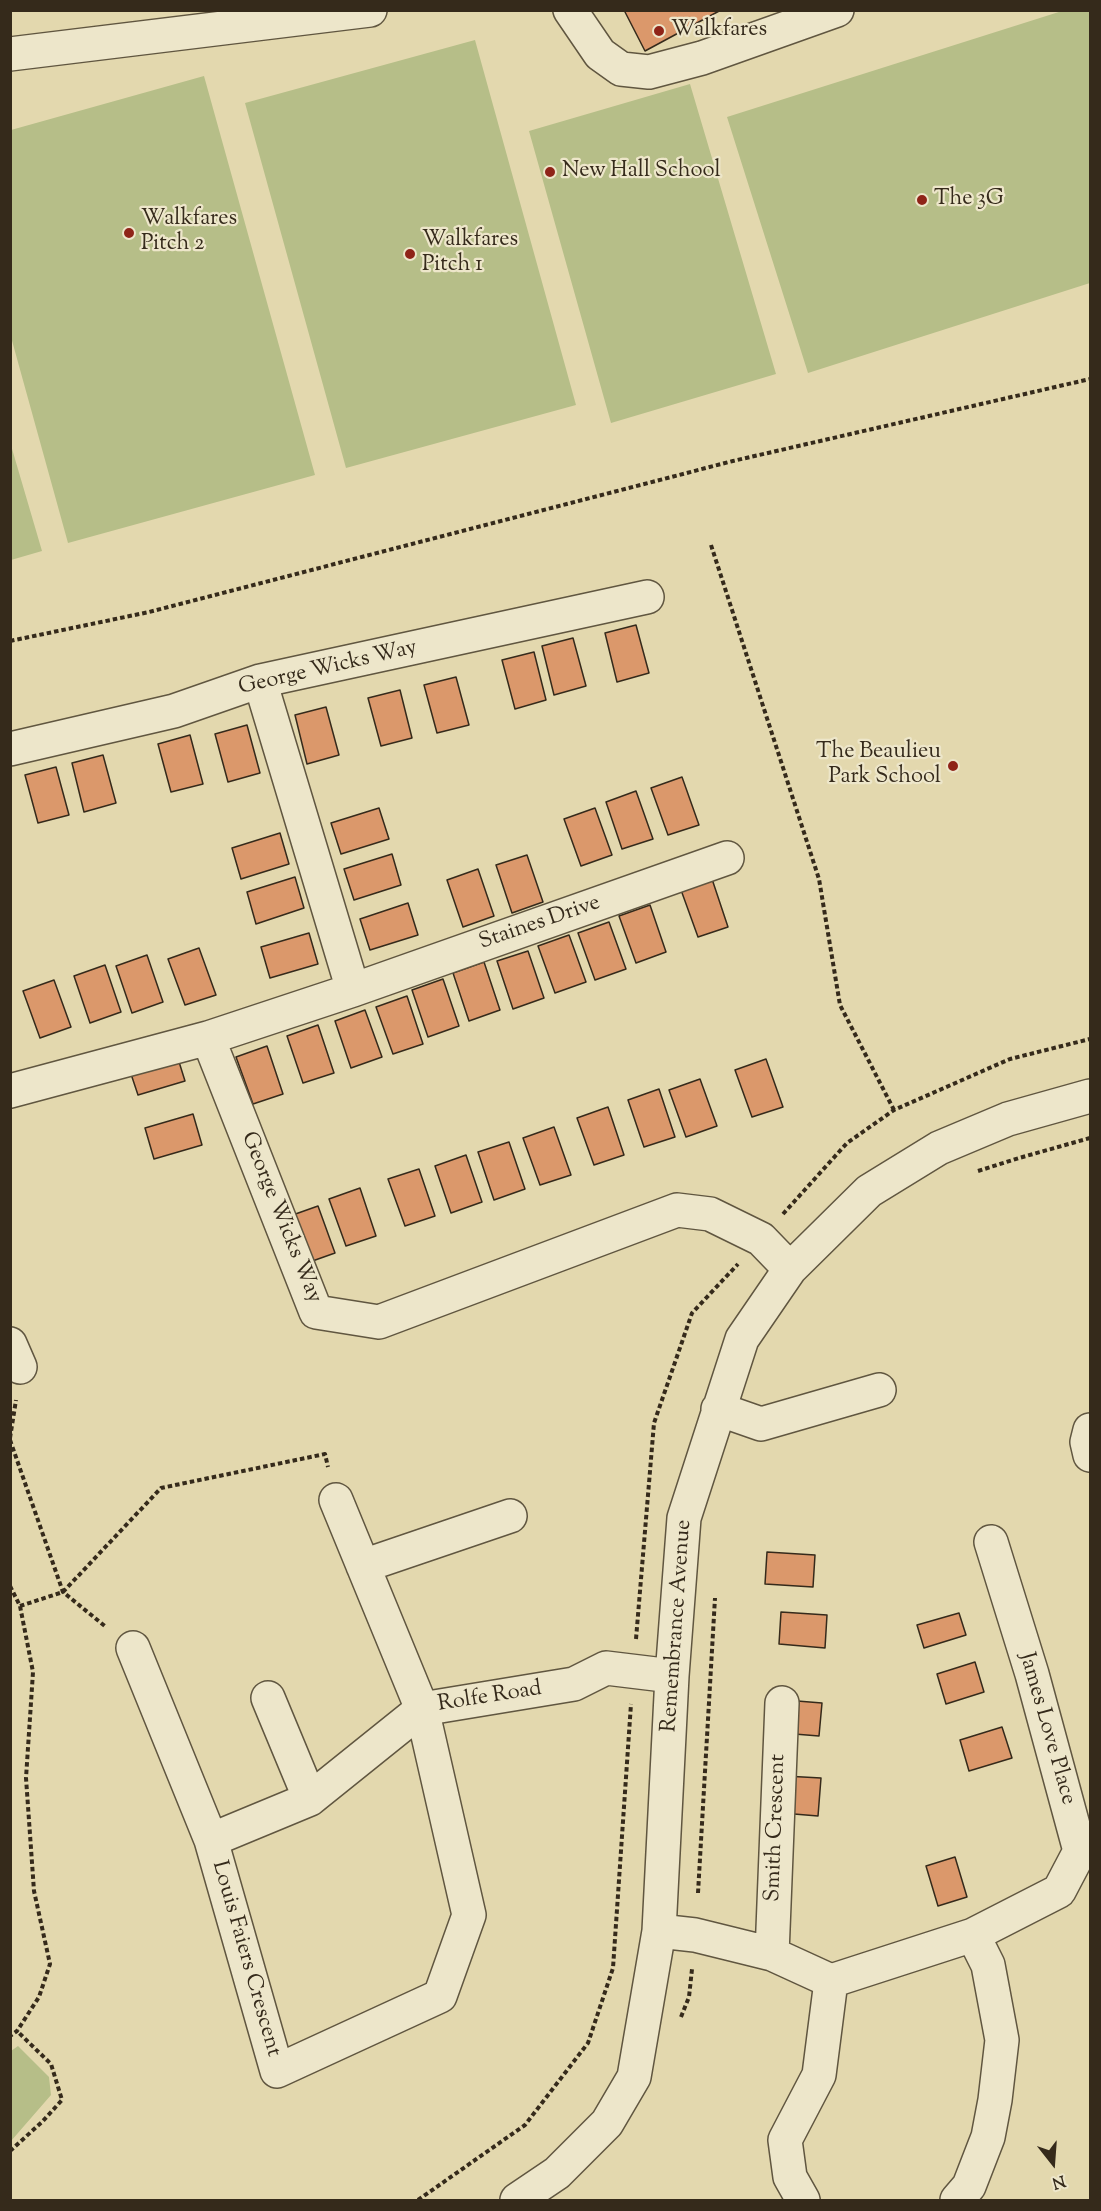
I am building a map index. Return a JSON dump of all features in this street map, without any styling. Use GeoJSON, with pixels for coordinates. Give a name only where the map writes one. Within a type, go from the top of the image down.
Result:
{"type":"FeatureCollection","features":[{"type":"Feature","properties":{"kind":"street"},"geometry":{"type":"LineString","coordinates":[[10,54],[370,10]]}},
{"type":"Feature","properties":{"kind":"street"},"geometry":{"type":"LineString","coordinates":[[570,10],[600,54],[621,69],[649,72],[702,58],[837,10]]}},
{"type":"Feature","properties":{"kind":"street","name":"George Wicks Way"},"geometry":{"type":"LineString","coordinates":[[10,749],[174,711],[261,681],[647,597]]}},
{"type":"Feature","properties":{"kind":"street"},"geometry":{"type":"LineString","coordinates":[[261,681],[353,990]]}},
{"type":"Feature","properties":{"kind":"street","name":"Staines Drive"},"geometry":{"type":"LineString","coordinates":[[208,1038],[353,990],[727,858]]}},
{"type":"Feature","properties":{"kind":"street"},"geometry":{"type":"LineString","coordinates":[[10,1091],[208,1038]]}},
{"type":"Feature","properties":{"kind":"street","name":"George Wicks Way"},"geometry":{"type":"LineString","coordinates":[[208,1038],[316,1312],[379,1322],[677,1210],[710,1214],[761,1239],[790,1269]]}},
{"type":"Feature","properties":{"kind":"street","name":"Remembrance Avenue"},"geometry":{"type":"LineString","coordinates":[[517,2200],[557,2173],[607,2123],[634,2077],[659,1931],[672,1676],[684,1518],[742,1339],[790,1269],[869,1191],[939,1148],[1008,1119],[1090,1096]]}},
{"type":"Feature","properties":{"kind":"street"},"geometry":{"type":"LineString","coordinates":[[718,1409],[761,1424],[879,1390]]}},
{"type":"Feature","properties":{"kind":"street"},"geometry":{"type":"LineString","coordinates":[[1090,1430],[1087,1442],[1090,1455]]}},
{"type":"Feature","properties":{"kind":"street","name":"Rolfe Road"},"geometry":{"type":"LineString","coordinates":[[336,1500],[422,1709],[574,1684],[606,1668],[672,1676]]}},
{"type":"Feature","properties":{"kind":"street"},"geometry":{"type":"LineString","coordinates":[[363,1566],[510,1516]]}},
{"type":"Feature","properties":{"kind":"street","name":"James Love Place"},"geometry":{"type":"LineString","coordinates":[[831,1981],[973,1935],[1059,1891],[1080,1851],[1032,1674],[991,1542]]}},
{"type":"Feature","properties":{"kind":"street","name":"Louis Faiers Crescent"},"geometry":{"type":"LineString","coordinates":[[133,1648],[211,1840],[277,2071],[440,1996],[469,1915],[422,1709],[310,1799],[211,1840]]}},
{"type":"Feature","properties":{"kind":"street"},"geometry":{"type":"LineString","coordinates":[[268,1698],[310,1799]]}},
{"type":"Feature","properties":{"kind":"street","name":"Smith Crescent"},"geometry":{"type":"LineString","coordinates":[[772,1954],[782,1703]]}},
{"type":"Feature","properties":{"kind":"street"},"geometry":{"type":"LineString","coordinates":[[659,1931],[695,1935],[772,1954],[831,1981],[819,2075],[784,2140],[790,2177],[803,2200]]}},
{"type":"Feature","properties":{"kind":"street"},"geometry":{"type":"LineString","coordinates":[[957,2200],[969,2186],[988,2138],[1002,2040],[988,1965],[973,1935]]}},
{"type":"Feature","properties":{"kind":"path"},"geometry":{"type":"LineString","coordinates":[[10,641],[149,612],[733,460],[1090,379]]}},
{"type":"Feature","properties":{"kind":"path"},"geometry":{"type":"LineString","coordinates":[[711,545],[819,879],[840,1005],[894,1110]]}},
{"type":"Feature","properties":{"kind":"path"},"geometry":{"type":"LineString","coordinates":[[975,1172],[1090,1138]]}},
{"type":"Feature","properties":{"kind":"path"},"geometry":{"type":"LineString","coordinates":[[10,1440],[63,1592],[133,1648]]}},
{"type":"Feature","properties":{"kind":"path"},"geometry":{"type":"LineString","coordinates":[[20,1606],[63,1592],[161,1488],[325,1454],[336,1500]]}},
{"type":"Feature","properties":{"kind":"path"},"geometry":{"type":"LineString","coordinates":[[10,1586],[20,1606],[33,1672],[26,1778],[34,1891],[50,1964],[39,1997],[17,2031],[10,2036]]}},
{"type":"Feature","properties":{"kind":"path"},"geometry":{"type":"LineString","coordinates":[[677,2028],[689,1997],[695,1935],[716,1589]]}},
{"type":"Feature","properties":{"kind":"path"},"geometry":{"type":"LineString","coordinates":[[10,2151],[62,2100],[51,2064],[17,2031]]}},
{"type":"Feature","properties":{"kind":"green space","name":"The 3G"},"geometry":{"type":"Polygon","coordinates":[[[1062,11],[1090,11],[1090,283],[808,373],[727,117],[1062,11]]]}},
{"type":"Feature","properties":{"kind":"green space","name":"Walkfares Pitch 1"},"geometry":{"type":"Polygon","coordinates":[[[475,40],[576,405],[346,468],[245,103],[475,40]]]}},
{"type":"Feature","properties":{"kind":"green space","name":"Walkfares Pitch 2"},"geometry":{"type":"Polygon","coordinates":[[[204,76],[315,475],[68,543],[11,337],[11,130],[204,76]]]}},
{"type":"Feature","properties":{"kind":"green space"},"geometry":{"type":"Polygon","coordinates":[[[690,84],[776,374],[611,423],[529,131],[690,84]]]}},
{"type":"Feature","properties":{"kind":"green space"},"geometry":{"type":"Polygon","coordinates":[[[10,442],[42,551],[11,560],[10,560],[10,442]]]}},
{"type":"Feature","properties":{"kind":"green space"},"geometry":{"type":"Polygon","coordinates":[[[18,2046],[49,2077],[51,2095],[11,2141],[11,2051],[18,2046]]]}},
{"type":"Feature","properties":{"kind":"building","name":"Walkfares"},"geometry":{"type":"Polygon","coordinates":[[[624,10],[721,10],[645,51],[624,10]]]}},
{"type":"Feature","properties":{"kind":"building"},"geometry":{"type":"Polygon","coordinates":[[[636,625],[649,673],[617,682],[605,633],[636,625]]]}},
{"type":"Feature","properties":{"kind":"building"},"geometry":{"type":"Polygon","coordinates":[[[573,638],[586,686],[554,695],[542,646],[573,638]]]}},
{"type":"Feature","properties":{"kind":"building"},"geometry":{"type":"Polygon","coordinates":[[[534,652],[546,700],[515,709],[502,660],[534,652]]]}},
{"type":"Feature","properties":{"kind":"building"},"geometry":{"type":"Polygon","coordinates":[[[456,677],[469,725],[437,733],[424,685],[456,677]]]}},
{"type":"Feature","properties":{"kind":"building"},"geometry":{"type":"Polygon","coordinates":[[[400,690],[412,738],[381,746],[368,698],[400,690]]]}},
{"type":"Feature","properties":{"kind":"building"},"geometry":{"type":"Polygon","coordinates":[[[326,707],[339,755],[307,764],[295,715],[326,707]]]}},
{"type":"Feature","properties":{"kind":"building"},"geometry":{"type":"Polygon","coordinates":[[[247,725],[260,773],[228,782],[215,734],[247,725]]]}},
{"type":"Feature","properties":{"kind":"building"},"geometry":{"type":"Polygon","coordinates":[[[190,735],[203,784],[171,792],[158,744],[190,735]]]}},
{"type":"Feature","properties":{"kind":"building"},"geometry":{"type":"Polygon","coordinates":[[[103,755],[116,803],[84,812],[72,763],[103,755]]]}},
{"type":"Feature","properties":{"kind":"building"},"geometry":{"type":"Polygon","coordinates":[[[56,767],[69,815],[38,823],[25,775],[56,767]]]}},
{"type":"Feature","properties":{"kind":"building"},"geometry":{"type":"Polygon","coordinates":[[[682,777],[699,825],[668,835],[651,788],[682,777]]]}},
{"type":"Feature","properties":{"kind":"building"},"geometry":{"type":"Polygon","coordinates":[[[636,791],[653,839],[622,849],[606,802],[636,791]]]}},
{"type":"Feature","properties":{"kind":"building"},"geometry":{"type":"Polygon","coordinates":[[[379,808],[389,839],[341,854],[331,823],[379,808]]]}},
{"type":"Feature","properties":{"kind":"building"},"geometry":{"type":"Polygon","coordinates":[[[595,808],[612,855],[581,866],[564,819],[595,808]]]}},
{"type":"Feature","properties":{"kind":"building"},"geometry":{"type":"Polygon","coordinates":[[[280,833],[289,864],[241,879],[232,848],[280,833]]]}},
{"type":"Feature","properties":{"kind":"building"},"geometry":{"type":"Polygon","coordinates":[[[392,854],[401,885],[354,900],[344,869],[392,854]]]}},
{"type":"Feature","properties":{"kind":"building"},"geometry":{"type":"Polygon","coordinates":[[[527,855],[543,902],[512,913],[496,865],[527,855]]]}},
{"type":"Feature","properties":{"kind":"building"},"geometry":{"type":"Polygon","coordinates":[[[478,869],[494,916],[463,927],[447,880],[478,869]]]}},
{"type":"Feature","properties":{"kind":"building"},"geometry":{"type":"Polygon","coordinates":[[[295,877],[304,908],[256,924],[247,892],[295,877]]]}},
{"type":"Feature","properties":{"kind":"building"},"geometry":{"type":"Polygon","coordinates":[[[712,879],[728,927],[698,937],[681,890],[712,879]]]}},
{"type":"Feature","properties":{"kind":"building"},"geometry":{"type":"Polygon","coordinates":[[[408,903],[418,935],[370,950],[360,919],[408,903]]]}},
{"type":"Feature","properties":{"kind":"building"},"geometry":{"type":"Polygon","coordinates":[[[650,905],[666,952],[636,963],[619,916],[650,905]]]}},
{"type":"Feature","properties":{"kind":"building"},"geometry":{"type":"Polygon","coordinates":[[[609,922],[626,969],[595,980],[578,933],[609,922]]]}},
{"type":"Feature","properties":{"kind":"building"},"geometry":{"type":"Polygon","coordinates":[[[309,933],[318,964],[270,978],[261,947],[309,933]]]}},
{"type":"Feature","properties":{"kind":"building"},"geometry":{"type":"Polygon","coordinates":[[[569,935],[586,982],[555,993],[538,946],[569,935]]]}},
{"type":"Feature","properties":{"kind":"building"},"geometry":{"type":"Polygon","coordinates":[[[199,948],[216,995],[185,1005],[168,959],[199,948]]]}},
{"type":"Feature","properties":{"kind":"building"},"geometry":{"type":"Polygon","coordinates":[[[528,951],[544,998],[513,1009],[497,961],[528,951]]]}},
{"type":"Feature","properties":{"kind":"building"},"geometry":{"type":"Polygon","coordinates":[[[147,955],[163,1002],[132,1013],[116,966],[147,955]]]}},
{"type":"Feature","properties":{"kind":"building"},"geometry":{"type":"Polygon","coordinates":[[[484,962],[500,1010],[469,1021],[453,973],[484,962]]]}},
{"type":"Feature","properties":{"kind":"building"},"geometry":{"type":"Polygon","coordinates":[[[105,965],[121,1012],[90,1023],[74,976],[105,965]]]}},
{"type":"Feature","properties":{"kind":"building"},"geometry":{"type":"Polygon","coordinates":[[[443,979],[459,1026],[428,1037],[412,990],[443,979]]]}},
{"type":"Feature","properties":{"kind":"building"},"geometry":{"type":"Polygon","coordinates":[[[54,980],[71,1027],[40,1038],[23,991],[54,980]]]}},
{"type":"Feature","properties":{"kind":"building"},"geometry":{"type":"Polygon","coordinates":[[[407,996],[423,1044],[393,1054],[376,1007],[407,996]]]}},
{"type":"Feature","properties":{"kind":"building"},"geometry":{"type":"Polygon","coordinates":[[[365,1010],[382,1057],[351,1068],[335,1021],[365,1010]]]}},
{"type":"Feature","properties":{"kind":"building"},"geometry":{"type":"Polygon","coordinates":[[[318,1025],[334,1073],[303,1083],[287,1036],[318,1025]]]}},
{"type":"Feature","properties":{"kind":"building"},"geometry":{"type":"Polygon","coordinates":[[[267,1046],[283,1094],[253,1104],[236,1057],[267,1046]]]}},
{"type":"Feature","properties":{"kind":"building"},"geometry":{"type":"Polygon","coordinates":[[[175,1049],[185,1081],[138,1095],[128,1065],[175,1049]]]}},
{"type":"Feature","properties":{"kind":"building"},"geometry":{"type":"Polygon","coordinates":[[[766,1059],[783,1107],[752,1117],[735,1070],[766,1059]]]}},
{"type":"Feature","properties":{"kind":"building"},"geometry":{"type":"Polygon","coordinates":[[[700,1079],[717,1126],[686,1137],[669,1090],[700,1079]]]}},
{"type":"Feature","properties":{"kind":"building"},"geometry":{"type":"Polygon","coordinates":[[[659,1089],[675,1137],[644,1147],[628,1100],[659,1089]]]}},
{"type":"Feature","properties":{"kind":"building"},"geometry":{"type":"Polygon","coordinates":[[[608,1107],[624,1155],[594,1165],[577,1118],[608,1107]]]}},
{"type":"Feature","properties":{"kind":"building"},"geometry":{"type":"Polygon","coordinates":[[[193,1114],[202,1145],[154,1159],[145,1128],[193,1114]]]}},
{"type":"Feature","properties":{"kind":"building"},"geometry":{"type":"Polygon","coordinates":[[[554,1127],[571,1175],[540,1185],[523,1138],[554,1127]]]}},
{"type":"Feature","properties":{"kind":"building"},"geometry":{"type":"Polygon","coordinates":[[[509,1142],[525,1189],[494,1200],[478,1152],[509,1142]]]}},
{"type":"Feature","properties":{"kind":"building"},"geometry":{"type":"Polygon","coordinates":[[[466,1155],[482,1202],[451,1213],[435,1166],[466,1155]]]}},
{"type":"Feature","properties":{"kind":"building"},"geometry":{"type":"Polygon","coordinates":[[[419,1169],[435,1216],[405,1226],[388,1179],[419,1169]]]}},
{"type":"Feature","properties":{"kind":"building"},"geometry":{"type":"Polygon","coordinates":[[[360,1188],[376,1236],[346,1246],[329,1199],[360,1188]]]}},
{"type":"Feature","properties":{"kind":"building"},"geometry":{"type":"Polygon","coordinates":[[[318,1206],[335,1253],[304,1264],[287,1217],[318,1206]]]}},
{"type":"Feature","properties":{"kind":"building"},"geometry":{"type":"Polygon","coordinates":[[[767,1552],[815,1555],[813,1587],[765,1584],[767,1552]]]}},
{"type":"Feature","properties":{"kind":"building"},"geometry":{"type":"Polygon","coordinates":[[[781,1612],[827,1615],[825,1648],[779,1644],[781,1612]]]}},
{"type":"Feature","properties":{"kind":"building"},"geometry":{"type":"Polygon","coordinates":[[[959,1613],[966,1635],[924,1648],[917,1625],[959,1613]]]}},
{"type":"Feature","properties":{"kind":"building"},"geometry":{"type":"Polygon","coordinates":[[[975,1662],[984,1692],[946,1704],[937,1674],[975,1662]]]}},
{"type":"Feature","properties":{"kind":"building"},"geometry":{"type":"Polygon","coordinates":[[[785,1700],[822,1703],[819,1736],[782,1733],[785,1700]]]}},
{"type":"Feature","properties":{"kind":"building"},"geometry":{"type":"Polygon","coordinates":[[[1002,1727],[1012,1758],[969,1771],[960,1740],[1002,1727]]]}},
{"type":"Feature","properties":{"kind":"building"},"geometry":{"type":"Polygon","coordinates":[[[785,1776],[821,1778],[818,1816],[782,1813],[785,1776]]]}},
{"type":"Feature","properties":{"kind":"building"},"geometry":{"type":"Polygon","coordinates":[[[955,1857],[967,1897],[938,1906],[926,1866],[955,1857]]]}},
{"type":"Feature","properties":{"kind":"place","name":"Walkfares"},"geometry":{"type":"Point","coordinates":[659,31]}},
{"type":"Feature","properties":{"kind":"place","name":"New Hall School"},"geometry":{"type":"Point","coordinates":[550,172]}},
{"type":"Feature","properties":{"kind":"place","name":"The 3G"},"geometry":{"type":"Point","coordinates":[922,200]}},
{"type":"Feature","properties":{"kind":"place","name":"Walkfares Pitch 2"},"geometry":{"type":"Point","coordinates":[129,233]}},
{"type":"Feature","properties":{"kind":"place","name":"Walkfares Pitch 1"},"geometry":{"type":"Point","coordinates":[410,254]}},
{"type":"Feature","properties":{"kind":"place","name":"The Beaulieu Park School"},"geometry":{"type":"Point","coordinates":[953,766]}}]}
